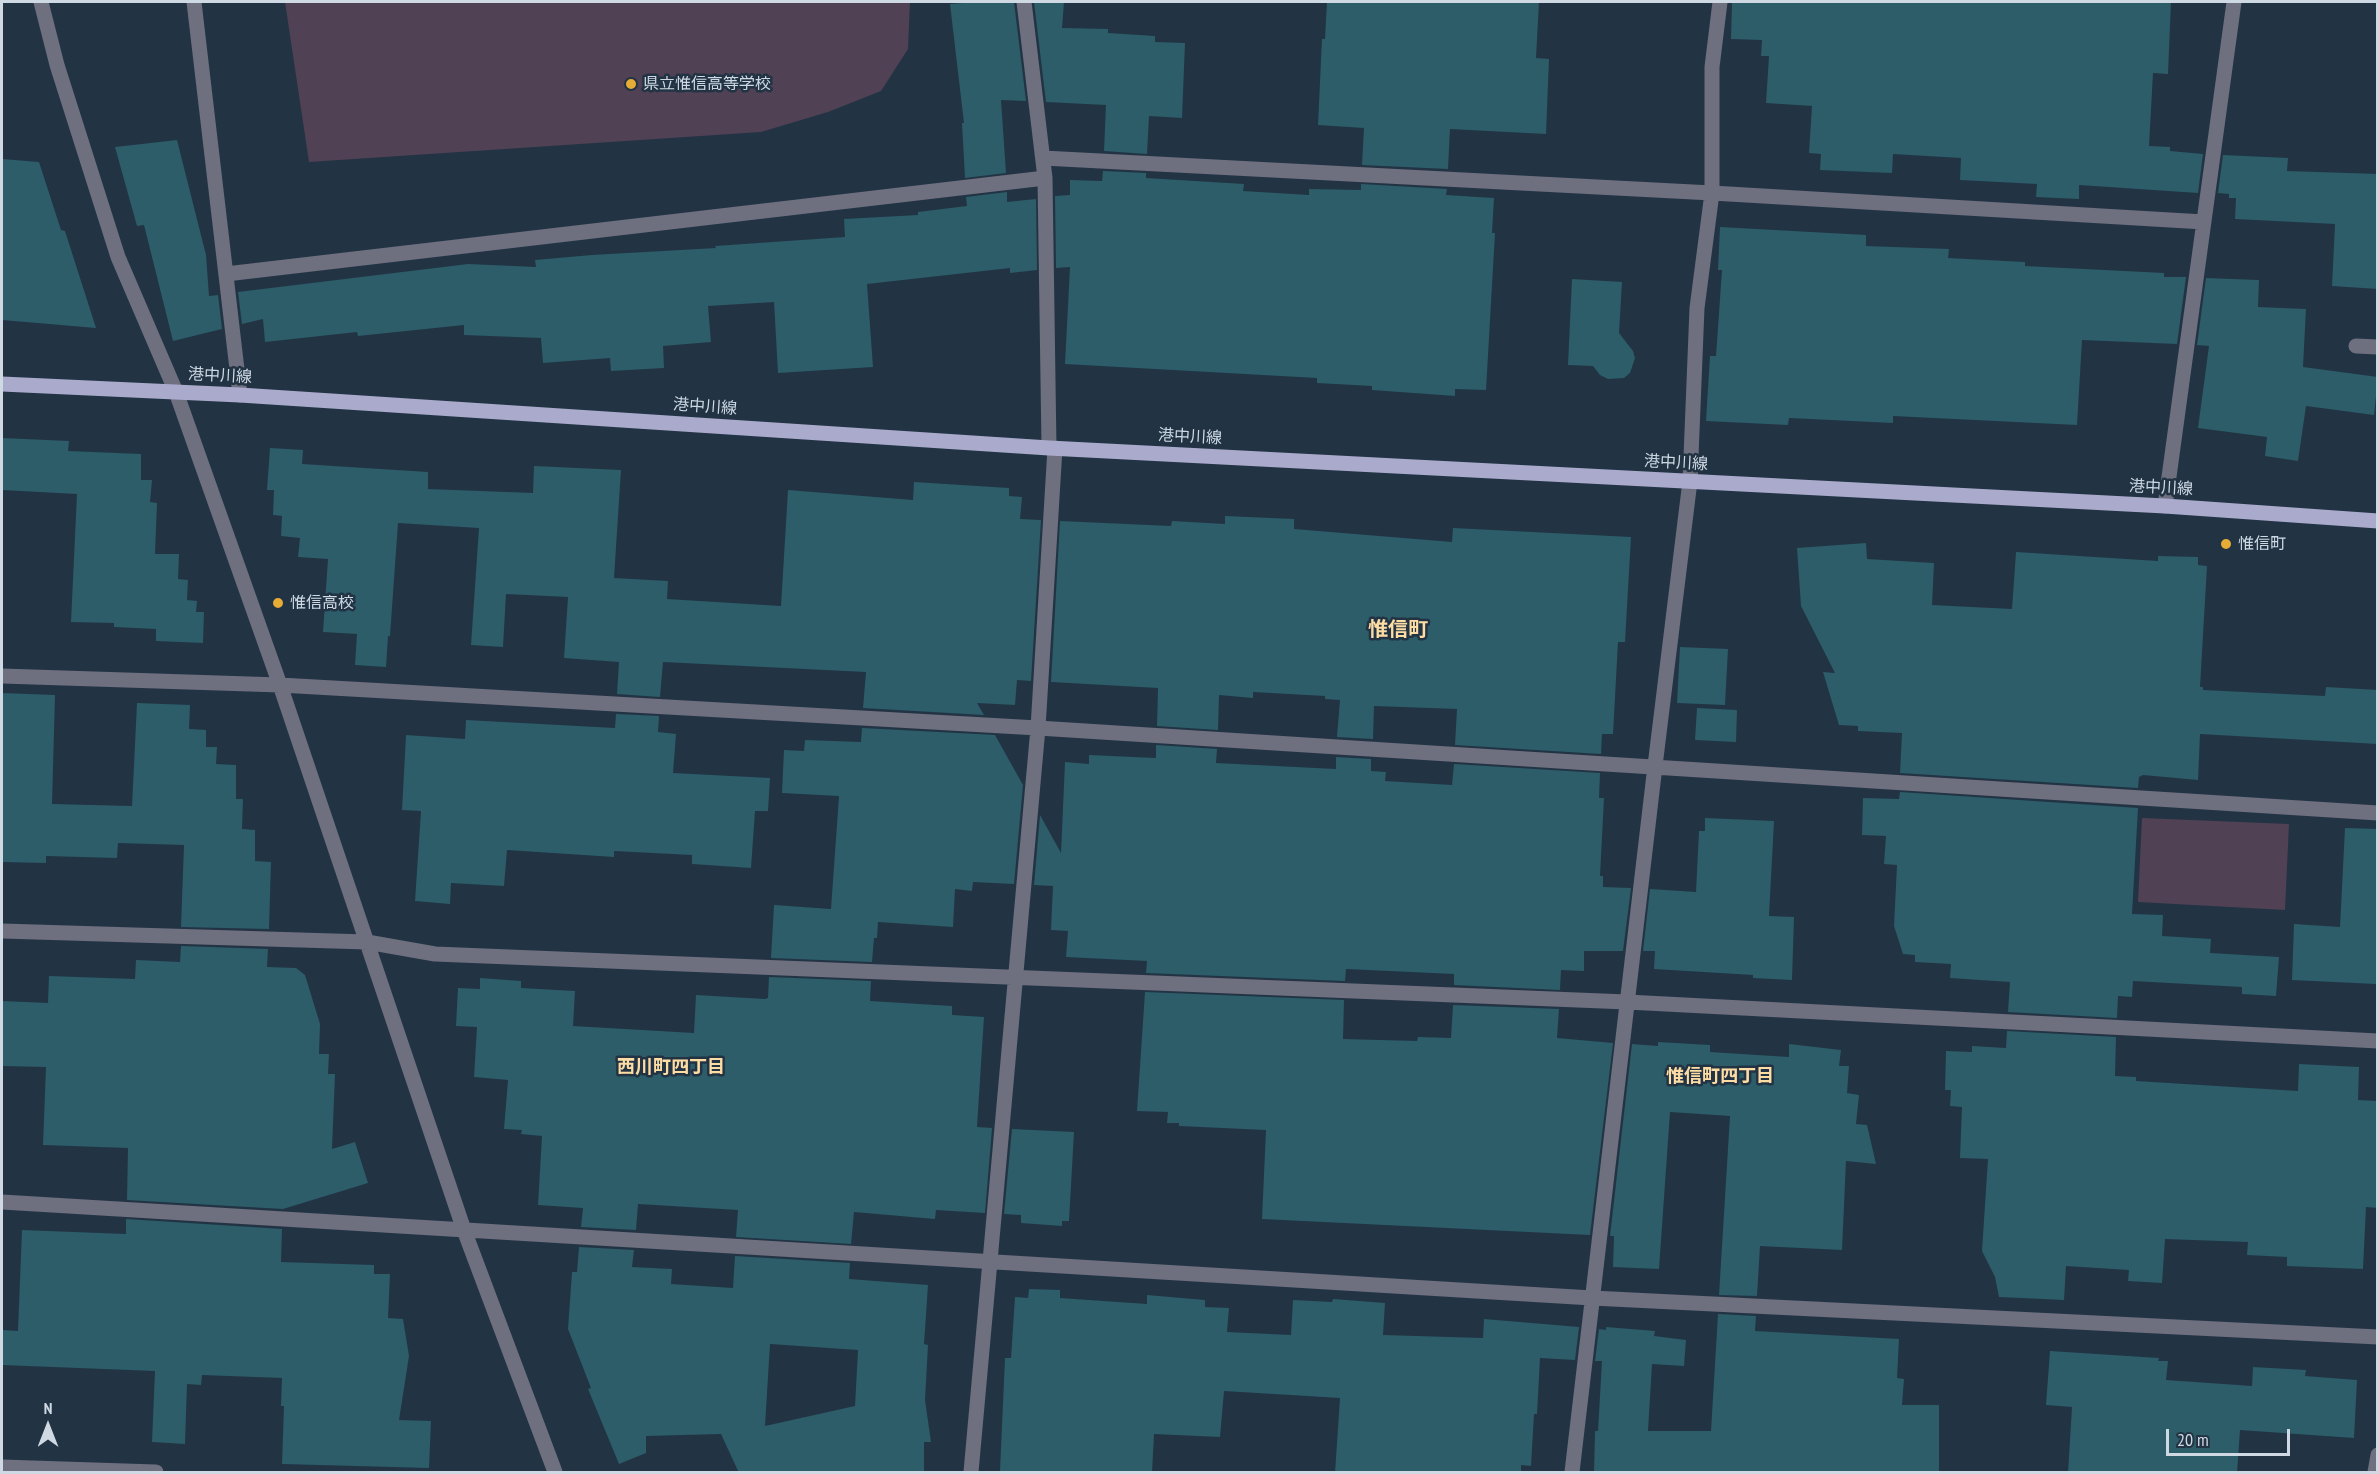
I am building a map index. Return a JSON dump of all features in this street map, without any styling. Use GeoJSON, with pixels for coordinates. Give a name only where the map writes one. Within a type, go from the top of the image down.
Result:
{"type":"FeatureCollection","features":[{"type":"Feature","properties":{"kind":"main road","name":"港中川線"},"geometry":{"type":"LineString","coordinates":[[2,384],[240,395],[1052,448],[2165,506],[2378,520]]}},
{"type":"Feature","properties":{"kind":"street"},"geometry":{"type":"LineString","coordinates":[[41,2],[57,65],[118,257],[176,392],[279,685],[464,1230],[555,1473]]}},
{"type":"Feature","properties":{"kind":"street"},"geometry":{"type":"LineString","coordinates":[[194,2],[240,395]]}},
{"type":"Feature","properties":{"kind":"street"},"geometry":{"type":"LineString","coordinates":[[971,1473],[1038,728],[1052,448],[1046,178],[1024,2]]}},
{"type":"Feature","properties":{"kind":"street"},"geometry":{"type":"LineString","coordinates":[[1572,1473],[1690,481],[1696,308],[1712,193],[1712,67],[1720,2]]}},
{"type":"Feature","properties":{"kind":"street"},"geometry":{"type":"LineString","coordinates":[[2165,506],[2234,2]]}},
{"type":"Feature","properties":{"kind":"street"},"geometry":{"type":"LineString","coordinates":[[1043,158],[1712,193],[2204,222]]}},
{"type":"Feature","properties":{"kind":"street"},"geometry":{"type":"LineString","coordinates":[[226,274],[1046,178]]}},
{"type":"Feature","properties":{"kind":"street"},"geometry":{"type":"LineString","coordinates":[[2356,346],[2378,347]]}},
{"type":"Feature","properties":{"kind":"street"},"geometry":{"type":"LineString","coordinates":[[2,676],[279,685],[1038,728],[2378,813]]}},
{"type":"Feature","properties":{"kind":"street"},"geometry":{"type":"LineString","coordinates":[[2,931],[367,942],[435,954],[1628,1002],[2378,1041]]}},
{"type":"Feature","properties":{"kind":"street"},"geometry":{"type":"LineString","coordinates":[[2,1203],[1592,1298],[2378,1337]]}},
{"type":"Feature","properties":{"kind":"street"},"geometry":{"type":"LineString","coordinates":[[2375,1473],[2378,1455]]}},
{"type":"Feature","properties":{"kind":"street"},"geometry":{"type":"LineString","coordinates":[[2,1467],[156,1473]]}},
{"type":"Feature","properties":{"kind":"shaded area"},"geometry":{"type":"Polygon","coordinates":[[[285,2],[910,2],[908,49],[881,91],[828,112],[761,132],[309,162],[285,2]]]}},
{"type":"Feature","properties":{"kind":"shaded area"},"geometry":{"type":"Polygon","coordinates":[[[2142,818],[2289,824],[2285,910],[2138,902],[2142,818]]]}},
{"type":"Feature","properties":{"kind":"building"},"geometry":{"type":"Polygon","coordinates":[[[1014,2],[1026,101],[1001,100],[1006,173],[965,178],[962,123],[964,123],[950,4],[1014,2]]]}},
{"type":"Feature","properties":{"kind":"building"},"geometry":{"type":"Polygon","coordinates":[[[1034,2],[1064,2],[1062,28],[1108,29],[1108,33],[1155,36],[1155,42],[1185,43],[1182,118],[1149,116],[1147,154],[1104,151],[1106,105],[1046,102],[1034,2]]]}},
{"type":"Feature","properties":{"kind":"building"},"geometry":{"type":"Polygon","coordinates":[[[1327,2],[1539,2],[1536,58],[1549,59],[1546,134],[1450,129],[1448,169],[1362,165],[1364,128],[1318,125],[1322,39],[1325,39],[1327,2]]]}},
{"type":"Feature","properties":{"kind":"building"},"geometry":{"type":"Polygon","coordinates":[[[1732,2],[2171,2],[2168,74],[2153,73],[2149,146],[2170,147],[2170,151],[2203,154],[2198,193],[2079,185],[2079,199],[2036,197],[2037,184],[1960,180],[1961,158],[1893,154],[1892,173],[1820,170],[1821,154],[1809,153],[1812,106],[1766,103],[1769,56],[1761,56],[1762,40],[1731,39],[1732,2]]]}},
{"type":"Feature","properties":{"kind":"building"},"geometry":{"type":"Polygon","coordinates":[[[177,140],[206,255],[209,296],[218,295],[222,329],[173,341],[144,225],[137,226],[115,147],[177,140]]]}},
{"type":"Feature","properties":{"kind":"building"},"geometry":{"type":"Polygon","coordinates":[[[2223,155],[2288,158],[2287,171],[2378,174],[2378,289],[2332,286],[2335,224],[2235,219],[2236,198],[2229,198],[2229,194],[2218,193],[2223,155]]]}},
{"type":"Feature","properties":{"kind":"building"},"geometry":{"type":"Polygon","coordinates":[[[2,159],[39,162],[61,230],[65,231],[96,328],[2,320],[2,159]]]}},
{"type":"Feature","properties":{"kind":"building"},"geometry":{"type":"Polygon","coordinates":[[[1103,171],[1146,173],[1146,178],[1244,184],[1243,191],[1309,195],[1309,189],[1361,190],[1361,184],[1447,189],[1446,195],[1494,198],[1492,233],[1495,233],[1486,390],[1455,389],[1455,396],[1372,390],[1372,386],[1317,383],[1317,378],[1065,364],[1070,267],[1056,268],[1055,196],[1070,195],[1070,180],[1102,181],[1103,171]]]}},
{"type":"Feature","properties":{"kind":"building"},"geometry":{"type":"Polygon","coordinates":[[[1007,192],[1007,202],[1036,199],[1037,270],[1010,273],[1010,268],[867,284],[873,367],[778,373],[774,302],[708,306],[711,342],[663,346],[664,368],[611,371],[610,358],[543,363],[541,338],[464,335],[464,325],[358,336],[357,332],[265,342],[263,319],[242,324],[238,292],[468,264],[536,267],[535,260],[845,237],[844,219],[918,215],[918,212],[967,206],[966,197],[1007,192]]]}},
{"type":"Feature","properties":{"kind":"building"},"geometry":{"type":"Polygon","coordinates":[[[1720,227],[1866,235],[1866,246],[1949,249],[1948,258],[2025,262],[2025,266],[2164,273],[2164,277],[2186,277],[2177,344],[2082,340],[2077,425],[1893,416],[1893,423],[1789,418],[1788,425],[1706,421],[1710,356],[1716,356],[1722,270],[1718,270],[1720,227]]]}},
{"type":"Feature","properties":{"kind":"building"},"geometry":{"type":"Polygon","coordinates":[[[2206,278],[2259,280],[2258,307],[2306,309],[2303,367],[2378,377],[2374,415],[2306,406],[2298,461],[2265,456],[2267,437],[2198,428],[2209,346],[2197,345],[2206,278]]]}},
{"type":"Feature","properties":{"kind":"building"},"geometry":{"type":"Polygon","coordinates":[[[1572,279],[1622,282],[1619,333],[1633,351],[1635,358],[1630,373],[1624,378],[1608,379],[1600,375],[1593,366],[1568,365],[1572,279]]]}},
{"type":"Feature","properties":{"kind":"building"},"geometry":{"type":"Polygon","coordinates":[[[2,438],[69,441],[68,451],[141,454],[141,480],[152,480],[150,502],[157,503],[155,554],[179,554],[178,579],[188,580],[187,600],[197,601],[196,612],[204,612],[203,643],[156,641],[156,629],[114,627],[114,623],[71,622],[77,494],[2,490],[2,438]]]}},
{"type":"Feature","properties":{"kind":"building"},"geometry":{"type":"Polygon","coordinates":[[[270,448],[303,450],[302,464],[428,472],[428,489],[533,493],[534,466],[621,470],[614,578],[668,581],[667,599],[781,606],[788,490],[913,500],[914,482],[1009,488],[1009,496],[1022,497],[1020,519],[1041,520],[1031,681],[1017,680],[1015,705],[977,703],[984,715],[863,708],[866,672],[663,662],[660,697],[617,694],[619,662],[564,658],[568,597],[506,594],[503,647],[471,645],[479,528],[398,523],[386,667],[355,665],[357,634],[323,632],[328,559],[298,557],[300,538],[281,536],[282,516],[273,515],[274,490],[267,490],[270,448]]]}},
{"type":"Feature","properties":{"kind":"building"},"geometry":{"type":"Polygon","coordinates":[[[1225,516],[1294,519],[1294,529],[1452,542],[1453,528],[1631,537],[1625,642],[1618,642],[1613,734],[1602,734],[1601,754],[1455,745],[1457,709],[1374,706],[1373,739],[1337,737],[1340,700],[1325,699],[1325,696],[1253,692],[1253,698],[1219,695],[1218,730],[1157,726],[1158,688],[1051,682],[1060,521],[1171,526],[1172,521],[1225,524],[1225,516]]]}},
{"type":"Feature","properties":{"kind":"building"},"geometry":{"type":"Polygon","coordinates":[[[1866,543],[1867,559],[1934,563],[1932,605],[2012,609],[2016,552],[2158,561],[2158,556],[2198,557],[2198,565],[2207,566],[2200,687],[2203,687],[2203,690],[2325,696],[2326,687],[2378,690],[2378,744],[2200,734],[2198,780],[2143,775],[2139,777],[2138,788],[1900,773],[1902,733],[1858,731],[1858,726],[1839,725],[1823,672],[1835,673],[1801,606],[1797,548],[1866,543]]]}},
{"type":"Feature","properties":{"kind":"building"},"geometry":{"type":"Polygon","coordinates":[[[1680,647],[1728,649],[1725,705],[1677,703],[1680,647]]]}},
{"type":"Feature","properties":{"kind":"building"},"geometry":{"type":"Polygon","coordinates":[[[2,693],[55,695],[52,804],[132,806],[137,703],[190,705],[189,729],[206,730],[206,747],[217,747],[216,764],[236,765],[236,799],[243,799],[242,829],[255,830],[255,861],[271,862],[269,929],[181,927],[184,845],[118,843],[117,858],[46,856],[46,863],[2,862],[2,693]]]}},
{"type":"Feature","properties":{"kind":"building"},"geometry":{"type":"Polygon","coordinates":[[[1697,708],[1737,710],[1736,742],[1695,740],[1697,708]]]}},
{"type":"Feature","properties":{"kind":"building"},"geometry":{"type":"Polygon","coordinates":[[[616,714],[659,716],[658,732],[676,734],[673,773],[770,778],[768,811],[755,811],[751,868],[692,864],[692,855],[614,851],[614,857],[507,850],[504,886],[451,883],[450,904],[415,901],[421,811],[402,810],[406,735],[465,739],[466,720],[615,728],[616,714]]]}},
{"type":"Feature","properties":{"kind":"building"},"geometry":{"type":"Polygon","coordinates":[[[862,728],[995,735],[1023,785],[1014,884],[973,882],[972,891],[955,889],[953,927],[878,922],[872,962],[771,958],[774,905],[831,909],[839,796],[782,793],[784,750],[804,751],[805,740],[861,742],[862,728]]]}},
{"type":"Feature","properties":{"kind":"building"},"geometry":{"type":"Polygon","coordinates":[[[1156,745],[1217,749],[1216,763],[1336,769],[1336,757],[1371,759],[1371,771],[1386,772],[1385,781],[1452,785],[1454,764],[1600,773],[1599,798],[1604,798],[1600,876],[1603,876],[1603,887],[1631,888],[1623,951],[1584,951],[1584,971],[1561,970],[1560,990],[1454,985],[1454,974],[1346,969],[1345,981],[1146,973],[1147,961],[1066,957],[1068,931],[1051,930],[1053,886],[1034,885],[1040,815],[1061,853],[1065,762],[1089,764],[1089,755],[1156,758],[1156,745]]]}},
{"type":"Feature","properties":{"kind":"building"},"geometry":{"type":"Polygon","coordinates":[[[1900,792],[2138,808],[2132,914],[2163,915],[2162,936],[2211,939],[2210,953],[2279,957],[2276,996],[2242,994],[2242,987],[2133,981],[2132,997],[2118,996],[2117,1018],[2008,1012],[2010,982],[1950,978],[1951,964],[1915,962],[1915,955],[1903,954],[1894,926],[1897,865],[1884,864],[1886,836],[1862,835],[1863,798],[1899,799],[1900,792]]]}},
{"type":"Feature","properties":{"kind":"building"},"geometry":{"type":"Polygon","coordinates":[[[1705,818],[1774,821],[1769,916],[1794,917],[1792,980],[1753,978],[1753,975],[1654,969],[1655,951],[1643,951],[1650,889],[1696,892],[1699,831],[1705,831],[1705,818]]]}},
{"type":"Feature","properties":{"kind":"building"},"geometry":{"type":"Polygon","coordinates":[[[2345,828],[2378,829],[2376,984],[2292,980],[2294,924],[2340,927],[2345,828]]]}},
{"type":"Feature","properties":{"kind":"building"},"geometry":{"type":"Polygon","coordinates":[[[181,946],[268,949],[267,967],[296,968],[305,975],[320,1024],[319,1054],[329,1054],[328,1074],[335,1074],[332,1149],[355,1142],[368,1183],[283,1209],[127,1200],[128,1148],[43,1145],[46,1067],[2,1066],[2,1001],[48,1003],[49,976],[135,979],[136,960],[180,962],[181,946]]]}},
{"type":"Feature","properties":{"kind":"building"},"geometry":{"type":"Polygon","coordinates":[[[769,977],[871,981],[870,1001],[952,1006],[952,1015],[984,1017],[977,1127],[992,1128],[985,1213],[936,1210],[935,1219],[854,1212],[851,1244],[736,1237],[738,1210],[638,1204],[636,1230],[581,1227],[583,1208],[538,1205],[542,1136],[521,1134],[522,1130],[504,1129],[508,1080],[474,1077],[477,1027],[456,1026],[458,988],[480,989],[480,978],[521,981],[521,988],[575,991],[573,1026],[694,1033],[696,995],[765,999],[768,998],[769,977]]]}},
{"type":"Feature","properties":{"kind":"building"},"geometry":{"type":"Polygon","coordinates":[[[1145,992],[1344,1000],[1343,1039],[1417,1041],[1418,1037],[1451,1038],[1453,1005],[1559,1009],[1557,1038],[1613,1043],[1590,1235],[1262,1219],[1266,1130],[1179,1126],[1179,1123],[1167,1123],[1168,1112],[1137,1111],[1145,992]]]}},
{"type":"Feature","properties":{"kind":"building"},"geometry":{"type":"Polygon","coordinates":[[[2007,1031],[2116,1037],[2115,1076],[2136,1077],[2136,1081],[2298,1091],[2299,1064],[2359,1067],[2358,1100],[2378,1101],[2378,1208],[2366,1207],[2363,1269],[2287,1266],[2287,1257],[2247,1255],[2248,1242],[2165,1239],[2162,1283],[2128,1281],[2129,1270],[2066,1266],[2064,1300],[1999,1297],[1995,1277],[1982,1251],[1988,1159],[1960,1158],[1962,1107],[1950,1106],[1951,1090],[1945,1090],[1946,1051],[1972,1052],[1972,1046],[2006,1048],[2007,1031]]]}},
{"type":"Feature","properties":{"kind":"building"},"geometry":{"type":"Polygon","coordinates":[[[1658,1042],[1710,1045],[1710,1052],[1789,1057],[1789,1044],[1841,1050],[1839,1066],[1849,1066],[1847,1093],[1859,1095],[1856,1124],[1867,1125],[1876,1164],[1846,1161],[1842,1250],[1760,1246],[1757,1296],[1719,1295],[1730,1116],[1670,1112],[1659,1269],[1613,1267],[1614,1236],[1610,1236],[1632,1044],[1658,1046],[1658,1042]]]}},
{"type":"Feature","properties":{"kind":"building"},"geometry":{"type":"Polygon","coordinates":[[[1012,1129],[1074,1132],[1069,1221],[1062,1221],[1062,1226],[1021,1223],[1021,1215],[1004,1214],[1012,1129]]]}},
{"type":"Feature","properties":{"kind":"building"},"geometry":{"type":"Polygon","coordinates":[[[126,1219],[282,1229],[281,1262],[374,1265],[374,1274],[390,1274],[388,1318],[403,1319],[409,1356],[399,1420],[431,1421],[429,1468],[282,1464],[284,1406],[281,1406],[282,1378],[202,1375],[201,1385],[187,1384],[185,1444],[152,1442],[155,1371],[2,1365],[2,1330],[18,1331],[22,1230],[126,1234],[126,1219]]]}},
{"type":"Feature","properties":{"kind":"building"},"geometry":{"type":"Polygon","coordinates":[[[579,1247],[634,1250],[632,1267],[672,1269],[671,1284],[733,1288],[735,1256],[850,1263],[849,1279],[928,1285],[924,1344],[928,1345],[925,1400],[931,1442],[924,1442],[924,1473],[739,1473],[721,1434],[646,1436],[646,1453],[619,1464],[588,1389],[591,1388],[568,1329],[572,1272],[577,1272],[579,1247]],[[770,1344],[765,1426],[855,1406],[858,1350],[770,1344]]]}},
{"type":"Feature","properties":{"kind":"building"},"geometry":{"type":"Polygon","coordinates":[[[1029,1289],[1060,1290],[1060,1298],[1147,1304],[1147,1295],[1205,1300],[1205,1307],[1229,1308],[1227,1332],[1291,1335],[1293,1300],[1332,1302],[1333,1299],[1385,1303],[1383,1335],[1483,1338],[1484,1319],[1579,1327],[1575,1360],[1540,1358],[1531,1466],[1521,1465],[1521,1473],[1335,1473],[1340,1398],[1224,1391],[1220,1437],[1154,1434],[1152,1473],[1000,1471],[1005,1358],[1011,1358],[1015,1297],[1028,1298],[1029,1289]]]}},
{"type":"Feature","properties":{"kind":"building"},"geometry":{"type":"Polygon","coordinates":[[[1718,1314],[1756,1316],[1755,1331],[1899,1339],[1897,1378],[1904,1379],[1902,1405],[1939,1405],[1939,1473],[1594,1473],[1595,1431],[1598,1431],[1602,1361],[1595,1361],[1599,1329],[1606,1330],[1606,1327],[1655,1331],[1654,1336],[1686,1340],[1684,1366],[1652,1364],[1648,1431],[1711,1431],[1718,1314]]]}},
{"type":"Feature","properties":{"kind":"building"},"geometry":{"type":"Polygon","coordinates":[[[2050,1351],[2159,1358],[2158,1361],[2168,1361],[2166,1380],[2252,1386],[2253,1367],[2306,1370],[2305,1376],[2357,1380],[2354,1438],[2240,1430],[2237,1473],[2068,1473],[2072,1407],[2046,1405],[2050,1351]]]}},
{"type":"Feature","properties":{"kind":"place","name":"県立惟信高等学校"},"geometry":{"type":"Point","coordinates":[631,84]}},
{"type":"Feature","properties":{"kind":"place","name":"惟信町"},"geometry":{"type":"Point","coordinates":[2226,544]}},
{"type":"Feature","properties":{"kind":"place","name":"惟信高校"},"geometry":{"type":"Point","coordinates":[278,603]}},
{"type":"Feature","properties":{"kind":"district","name":"惟信町"},"geometry":{"type":"Point","coordinates":[1398,630]}},
{"type":"Feature","properties":{"kind":"district","name":"西川町四丁目"},"geometry":{"type":"Point","coordinates":[671,1068]}},
{"type":"Feature","properties":{"kind":"district","name":"惟信町四丁目"},"geometry":{"type":"Point","coordinates":[1720,1077]}}]}
